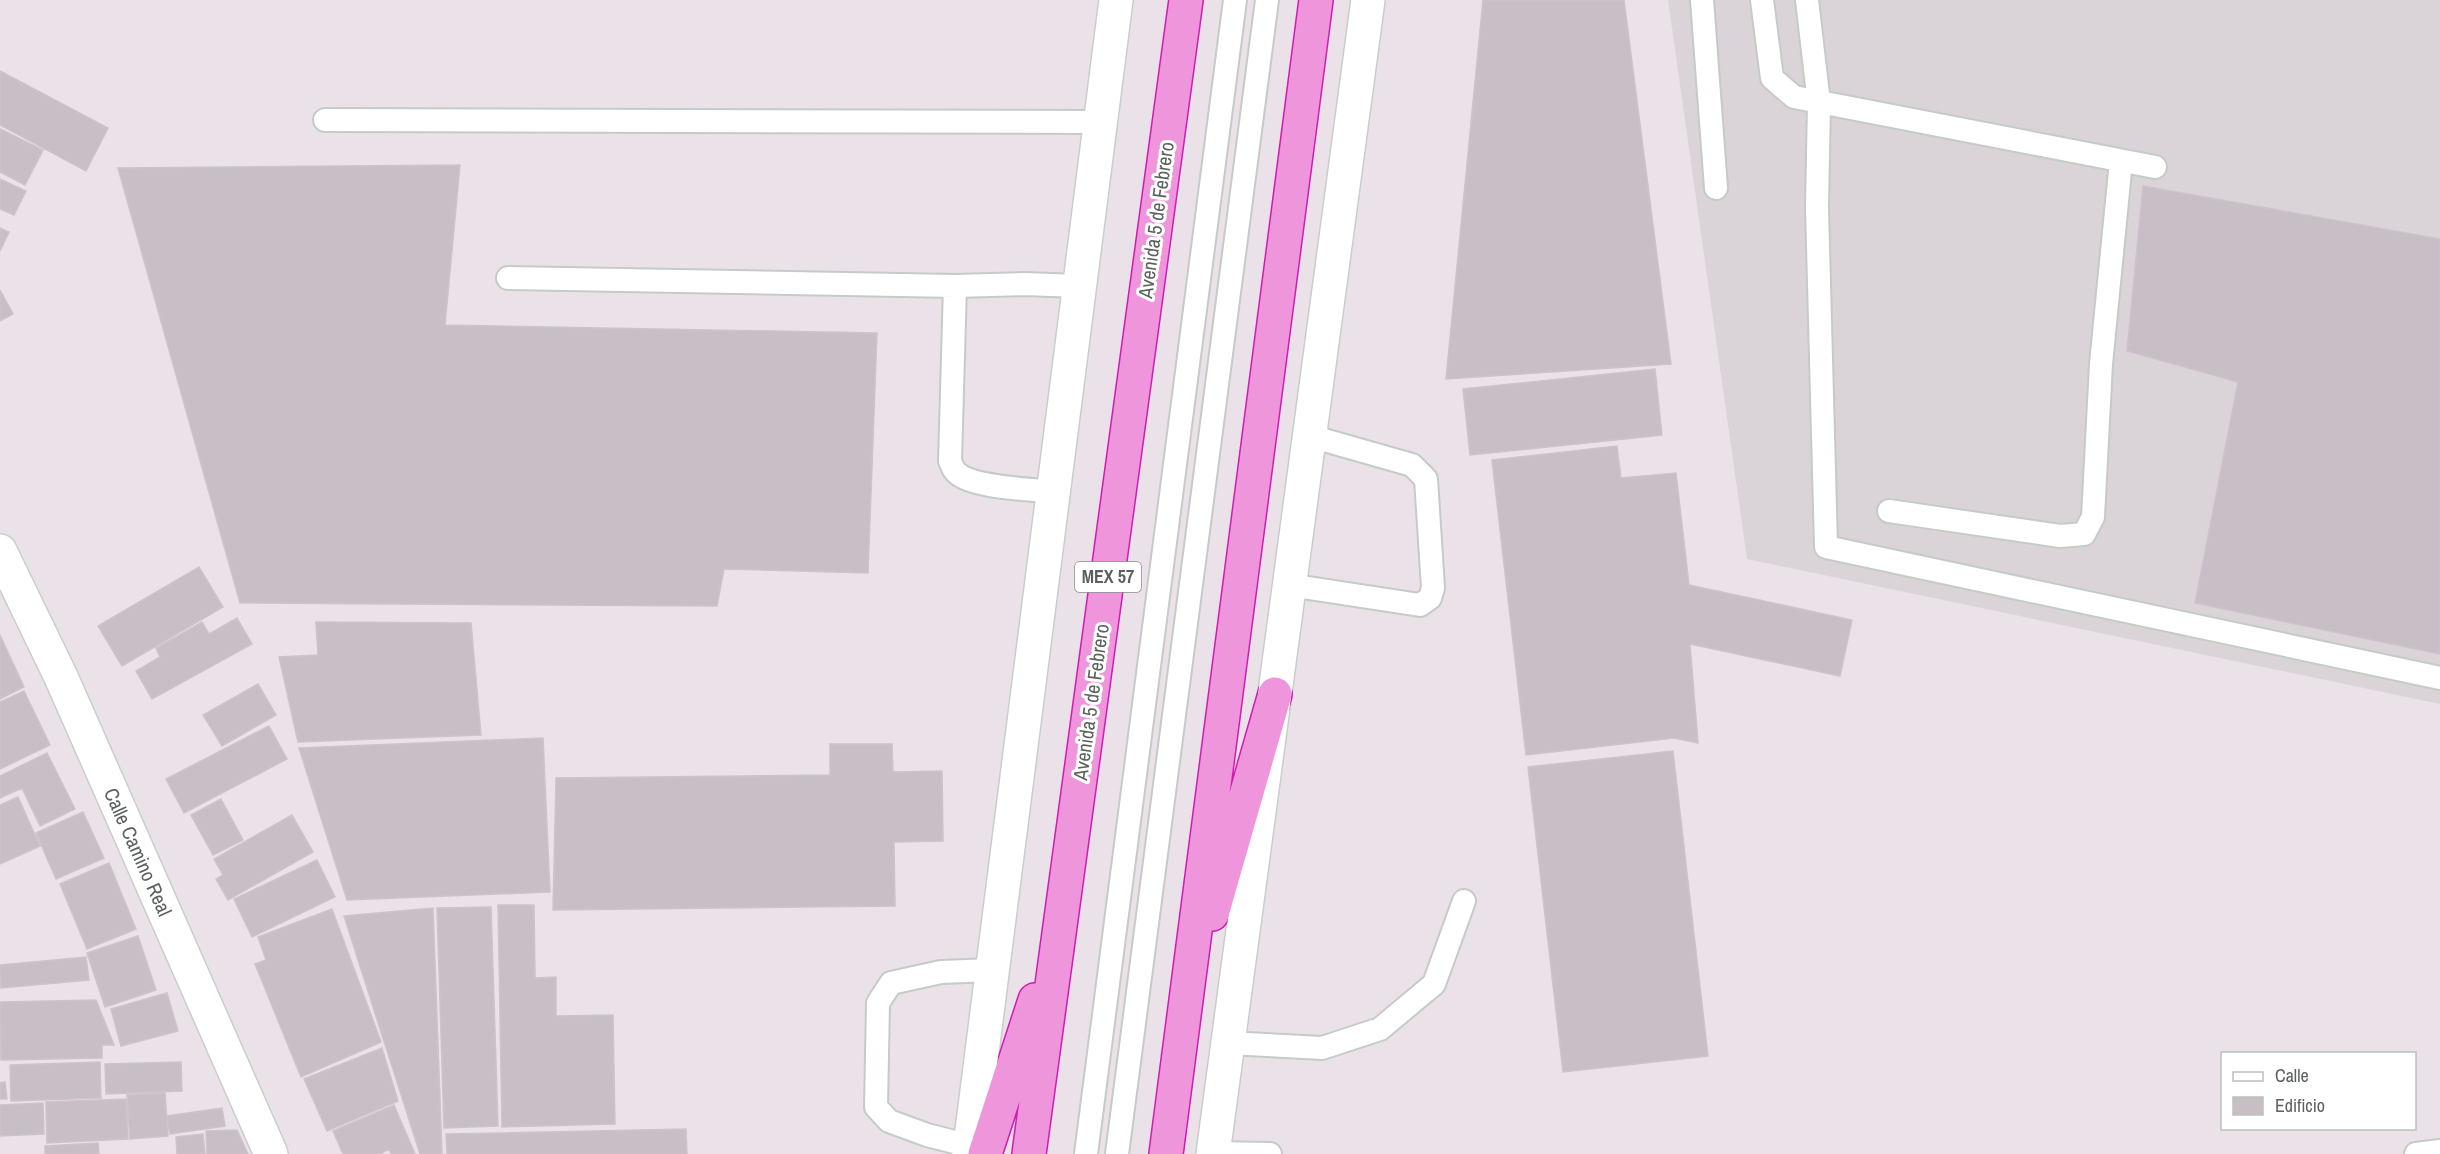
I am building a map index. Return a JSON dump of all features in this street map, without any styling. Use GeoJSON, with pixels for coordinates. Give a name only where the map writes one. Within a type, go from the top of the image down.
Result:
{"type":"FeatureCollection","features":[{"type":"Feature","properties":{"kind":"highway","name":"Avenida 5 de Febrero"},"geometry":{"type":"LineString","coordinates":[[1029,1154],[1186,0]]}},
{"type":"Feature","properties":{"kind":"highway"},"geometry":{"type":"LineString","coordinates":[[1166,1154],[1316,0]]}},
{"type":"Feature","properties":{"kind":"highway"},"geometry":{"type":"LineString","coordinates":[[1183,1020],[1275,694]]}},
{"type":"Feature","properties":{"kind":"highway"},"geometry":{"type":"LineString","coordinates":[[975,1151],[1062,915]]}},
{"type":"Feature","properties":{"kind":"main road"},"geometry":{"type":"LineString","coordinates":[[975,1151],[992,970],[1116,0]]}},
{"type":"Feature","properties":{"kind":"main road"},"geometry":{"type":"LineString","coordinates":[[1213,1153],[1368,0]]}},
{"type":"Feature","properties":{"kind":"main road","name":"Calle Camino Real"},"geometry":{"type":"LineString","coordinates":[[0,551],[66,688],[271,1154]]}},
{"type":"Feature","properties":{"kind":"lane"},"geometry":{"type":"LineString","coordinates":[[1086,1154],[1235,0]]}},
{"type":"Feature","properties":{"kind":"lane"},"geometry":{"type":"LineString","coordinates":[[1117,1154],[1267,0]]}},
{"type":"Feature","properties":{"kind":"lane"},"geometry":{"type":"LineString","coordinates":[[1702,0],[1716,188]]}},
{"type":"Feature","properties":{"kind":"lane"},"geometry":{"type":"LineString","coordinates":[[1762,0],[1772,78],[1794,97],[1819,104],[2156,167]]}},
{"type":"Feature","properties":{"kind":"lane"},"geometry":{"type":"LineString","coordinates":[[1807,0],[1819,104],[1817,208],[1826,547],[2440,678]]}},
{"type":"Feature","properties":{"kind":"lane"},"geometry":{"type":"LineString","coordinates":[[325,120],[1100,122]]}},
{"type":"Feature","properties":{"kind":"lane"},"geometry":{"type":"LineString","coordinates":[[1889,511],[2060,536],[2084,534],[2092,517],[2101,364],[2121,161]]}},
{"type":"Feature","properties":{"kind":"lane"},"geometry":{"type":"LineString","coordinates":[[508,278],[1079,286]]}},
{"type":"Feature","properties":{"kind":"lane"},"geometry":{"type":"LineString","coordinates":[[954,286],[950,461],[955,472],[967,479],[998,486],[1054,492]]}},
{"type":"Feature","properties":{"kind":"lane"},"geometry":{"type":"LineString","coordinates":[[1289,585],[1420,604],[1430,598],[1433,588],[1425,479],[1412,465],[1310,436]]}},
{"type":"Feature","properties":{"kind":"lane"},"geometry":{"type":"LineString","coordinates":[[1228,1043],[1322,1048],[1380,1029],[1434,984],[1464,901]]}},
{"type":"Feature","properties":{"kind":"lane"},"geometry":{"type":"LineString","coordinates":[[975,1151],[889,1121],[876,1107],[878,1003],[891,983],[941,972],[992,970]]}},
{"type":"Feature","properties":{"kind":"lane"},"geometry":{"type":"LineString","coordinates":[[2416,1154],[2440,1151]]}},
{"type":"Feature","properties":{"kind":"lane"},"geometry":{"type":"LineString","coordinates":[[1213,1153],[1270,1154]]}},
{"type":"Feature","properties":{"kind":"shaded area"},"geometry":{"type":"Polygon","coordinates":[[[1668,0],[2440,0],[2440,704],[1747,559],[1668,0]]]}},
{"type":"Feature","properties":{"kind":"building"},"geometry":{"type":"Polygon","coordinates":[[[1483,0],[1624,0],[1671,364],[1446,379],[1483,0]]]}},
{"type":"Feature","properties":{"kind":"building"},"geometry":{"type":"Polygon","coordinates":[[[0,71],[108,128],[86,171],[0,125],[0,71]]]}},
{"type":"Feature","properties":{"kind":"building"},"geometry":{"type":"Polygon","coordinates":[[[0,129],[43,150],[25,185],[0,172],[0,129]]]}},
{"type":"Feature","properties":{"kind":"building"},"geometry":{"type":"Polygon","coordinates":[[[460,165],[445,325],[877,333],[868,573],[724,569],[717,606],[240,603],[118,168],[460,165]]]}},
{"type":"Feature","properties":{"kind":"building"},"geometry":{"type":"Polygon","coordinates":[[[0,179],[26,191],[14,215],[0,209],[0,179]]]}},
{"type":"Feature","properties":{"kind":"building"},"geometry":{"type":"Polygon","coordinates":[[[2143,186],[2440,239],[2440,654],[2195,603],[2238,382],[2127,351],[2143,186]]]}},
{"type":"Feature","properties":{"kind":"building"},"geometry":{"type":"Polygon","coordinates":[[[0,228],[9,232],[0,251],[0,228]]]}},
{"type":"Feature","properties":{"kind":"building"},"geometry":{"type":"Polygon","coordinates":[[[0,290],[13,314],[0,321],[0,290]]]}},
{"type":"Feature","properties":{"kind":"building"},"geometry":{"type":"Polygon","coordinates":[[[1655,369],[1662,435],[1470,455],[1463,389],[1655,369]]]}},
{"type":"Feature","properties":{"kind":"building"},"geometry":{"type":"Polygon","coordinates":[[[1617,446],[1621,478],[1676,473],[1689,585],[1852,620],[1840,676],[1690,644],[1698,743],[1674,738],[1526,755],[1492,460],[1617,446]]]}},
{"type":"Feature","properties":{"kind":"building"},"geometry":{"type":"Polygon","coordinates":[[[199,567],[223,607],[122,666],[98,626],[199,567]]]}},
{"type":"Feature","properties":{"kind":"building"},"geometry":{"type":"Polygon","coordinates":[[[237,618],[252,644],[152,699],[136,671],[160,657],[156,648],[202,622],[209,634],[237,618]]]}},
{"type":"Feature","properties":{"kind":"building"},"geometry":{"type":"Polygon","coordinates":[[[316,622],[471,623],[481,735],[298,742],[279,657],[318,655],[316,622]]]}},
{"type":"Feature","properties":{"kind":"building"},"geometry":{"type":"Polygon","coordinates":[[[0,635],[24,687],[0,699],[0,635]]]}},
{"type":"Feature","properties":{"kind":"building"},"geometry":{"type":"Polygon","coordinates":[[[258,684],[276,715],[222,746],[203,715],[258,684]]]}},
{"type":"Feature","properties":{"kind":"building"},"geometry":{"type":"Polygon","coordinates":[[[24,691],[50,745],[0,769],[0,702],[24,691]]]}},
{"type":"Feature","properties":{"kind":"building"},"geometry":{"type":"Polygon","coordinates":[[[269,726],[287,759],[184,813],[166,779],[269,726]]]}},
{"type":"Feature","properties":{"kind":"building"},"geometry":{"type":"Polygon","coordinates":[[[543,738],[550,892],[347,900],[299,748],[543,738]]]}},
{"type":"Feature","properties":{"kind":"building"},"geometry":{"type":"Polygon","coordinates":[[[830,744],[892,744],[893,772],[942,771],[943,841],[894,842],[895,906],[553,910],[556,778],[830,775],[830,744]]]}},
{"type":"Feature","properties":{"kind":"building"},"geometry":{"type":"Polygon","coordinates":[[[1673,751],[1708,1056],[1563,1072],[1528,767],[1673,751]]]}},
{"type":"Feature","properties":{"kind":"building"},"geometry":{"type":"Polygon","coordinates":[[[47,753],[75,809],[40,826],[22,788],[0,798],[0,776],[47,753]]]}},
{"type":"Feature","properties":{"kind":"building"},"geometry":{"type":"Polygon","coordinates":[[[18,797],[40,846],[0,864],[0,805],[18,797]]]}},
{"type":"Feature","properties":{"kind":"building"},"geometry":{"type":"Polygon","coordinates":[[[221,799],[243,840],[213,855],[191,815],[221,799]]]}},
{"type":"Feature","properties":{"kind":"building"},"geometry":{"type":"Polygon","coordinates":[[[83,812],[104,858],[56,879],[36,833],[83,812]]]}},
{"type":"Feature","properties":{"kind":"building"},"geometry":{"type":"Polygon","coordinates":[[[292,815],[313,852],[228,900],[216,879],[223,875],[214,859],[292,815]]]}},
{"type":"Feature","properties":{"kind":"building"},"geometry":{"type":"Polygon","coordinates":[[[317,860],[335,897],[252,937],[234,899],[317,860]]]}},
{"type":"Feature","properties":{"kind":"building"},"geometry":{"type":"Polygon","coordinates":[[[109,863],[136,929],[87,949],[60,884],[109,863]]]}},
{"type":"Feature","properties":{"kind":"building"},"geometry":{"type":"Polygon","coordinates":[[[498,905],[534,905],[535,978],[556,977],[556,1016],[613,1015],[615,1124],[502,1127],[498,905]]]}},
{"type":"Feature","properties":{"kind":"building"},"geometry":{"type":"Polygon","coordinates":[[[491,907],[498,1126],[444,1128],[437,908],[491,907]]]}},
{"type":"Feature","properties":{"kind":"building"},"geometry":{"type":"Polygon","coordinates":[[[433,908],[442,1154],[420,1154],[344,916],[433,908]]]}},
{"type":"Feature","properties":{"kind":"building"},"geometry":{"type":"Polygon","coordinates":[[[332,909],[381,1042],[301,1077],[255,964],[266,960],[258,937],[332,909]]]}},
{"type":"Feature","properties":{"kind":"building"},"geometry":{"type":"Polygon","coordinates":[[[138,936],[156,990],[105,1007],[87,953],[138,936]]]}},
{"type":"Feature","properties":{"kind":"building"},"geometry":{"type":"Polygon","coordinates":[[[86,957],[89,980],[1,988],[0,965],[86,957]]]}},
{"type":"Feature","properties":{"kind":"building"},"geometry":{"type":"Polygon","coordinates":[[[167,993],[178,1031],[121,1046],[111,1009],[167,993]]]}},
{"type":"Feature","properties":{"kind":"building"},"geometry":{"type":"Polygon","coordinates":[[[96,1000],[114,1045],[102,1045],[102,1058],[1,1060],[0,1002],[96,1000]]]}},
{"type":"Feature","properties":{"kind":"building"},"geometry":{"type":"Polygon","coordinates":[[[382,1048],[398,1101],[327,1131],[304,1079],[382,1048]]]}},
{"type":"Feature","properties":{"kind":"building"},"geometry":{"type":"Polygon","coordinates":[[[100,1062],[101,1098],[11,1101],[10,1065],[100,1062]]]}},
{"type":"Feature","properties":{"kind":"building"},"geometry":{"type":"Polygon","coordinates":[[[181,1062],[182,1091],[106,1094],[105,1064],[181,1062]]]}},
{"type":"Feature","properties":{"kind":"building"},"geometry":{"type":"Polygon","coordinates":[[[5,1082],[7,1099],[0,1099],[0,1083],[5,1082]]]}},
{"type":"Feature","properties":{"kind":"building"},"geometry":{"type":"Polygon","coordinates":[[[165,1093],[168,1136],[130,1139],[127,1095],[165,1093]]]}},
{"type":"Feature","properties":{"kind":"building"},"geometry":{"type":"Polygon","coordinates":[[[126,1099],[128,1139],[47,1143],[46,1102],[126,1099]]]}},
{"type":"Feature","properties":{"kind":"building"},"geometry":{"type":"Polygon","coordinates":[[[43,1103],[44,1134],[0,1136],[0,1105],[43,1103]]]}},
{"type":"Feature","properties":{"kind":"building"},"geometry":{"type":"Polygon","coordinates":[[[394,1105],[415,1154],[391,1154],[389,1149],[380,1154],[343,1154],[333,1131],[394,1105]]]}},
{"type":"Feature","properties":{"kind":"building"},"geometry":{"type":"Polygon","coordinates":[[[222,1108],[225,1126],[170,1134],[167,1116],[222,1108]]]}},
{"type":"Feature","properties":{"kind":"building"},"geometry":{"type":"Polygon","coordinates":[[[686,1129],[687,1154],[447,1154],[446,1134],[686,1129]]]}},
{"type":"Feature","properties":{"kind":"building"},"geometry":{"type":"Polygon","coordinates":[[[237,1130],[248,1154],[207,1154],[206,1131],[237,1130]]]}},
{"type":"Feature","properties":{"kind":"building"},"geometry":{"type":"Polygon","coordinates":[[[203,1134],[205,1154],[177,1154],[176,1137],[203,1134]]]}},
{"type":"Feature","properties":{"kind":"building"},"geometry":{"type":"Polygon","coordinates":[[[98,1143],[99,1154],[45,1154],[45,1146],[98,1143]]]}}]}
